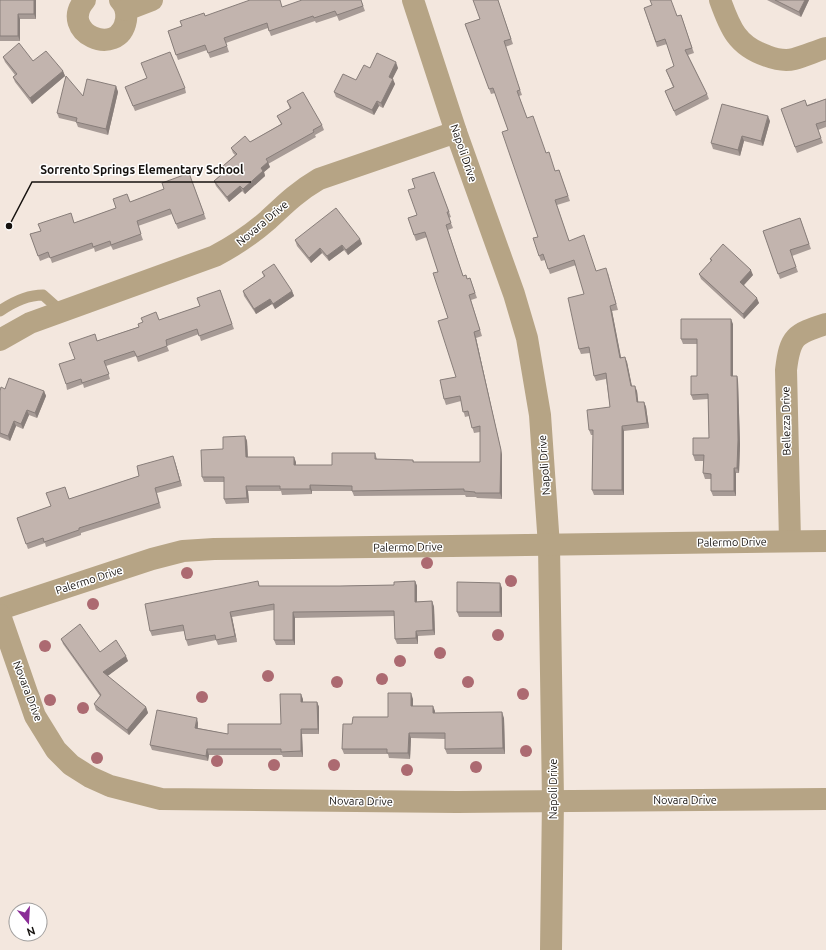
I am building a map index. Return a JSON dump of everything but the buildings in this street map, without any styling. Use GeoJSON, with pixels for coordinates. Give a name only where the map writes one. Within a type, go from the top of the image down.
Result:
{"type":"FeatureCollection","features":[{"type":"Feature","properties":{"kind":"street"},"geometry":{"type":"LineString","coordinates":[[85,0],[79,11],[78,19],[85,33],[99,40],[107,40],[121,32],[125,25],[123,5],[152,0]]}},
{"type":"Feature","properties":{"kind":"street","name":"Napoli Drive"},"geometry":{"type":"LineString","coordinates":[[413,0],[456,132],[514,294],[527,338],[544,442],[550,546],[553,800],[551,950]]}},
{"type":"Feature","properties":{"kind":"street"},"geometry":{"type":"LineString","coordinates":[[720,0],[729,25],[741,42],[757,53],[773,59],[793,59],[826,48]]}},
{"type":"Feature","properties":{"kind":"street","name":"Novara Drive"},"geometry":{"type":"LineString","coordinates":[[0,340],[30,323],[215,256],[228,249],[268,220],[300,190],[319,179],[456,132]]}},
{"type":"Feature","properties":{"kind":"street","name":"Bellezza Drive"},"geometry":{"type":"LineString","coordinates":[[790,541],[786,370],[788,349],[801,332],[826,324]]}},
{"type":"Feature","properties":{"kind":"street","name":"Palermo Drive"},"geometry":{"type":"LineString","coordinates":[[0,609],[152,558],[182,551],[214,549],[550,546],[826,541]]}},
{"type":"Feature","properties":{"kind":"street","name":"Novara Drive"},"geometry":{"type":"LineString","coordinates":[[0,615],[35,716],[56,750],[71,765],[90,777],[110,786],[161,799],[457,802],[553,800],[826,799]]}},
{"type":"Feature","properties":{"kind":"lane"},"geometry":{"type":"LineString","coordinates":[[0,311],[11,304],[27,298],[44,295],[61,311]]}},
{"type":"Feature","properties":{"kind":"place","name":"Sorrento Springs Elementary School"},"geometry":{"type":"Point","coordinates":[9,226]}}]}
